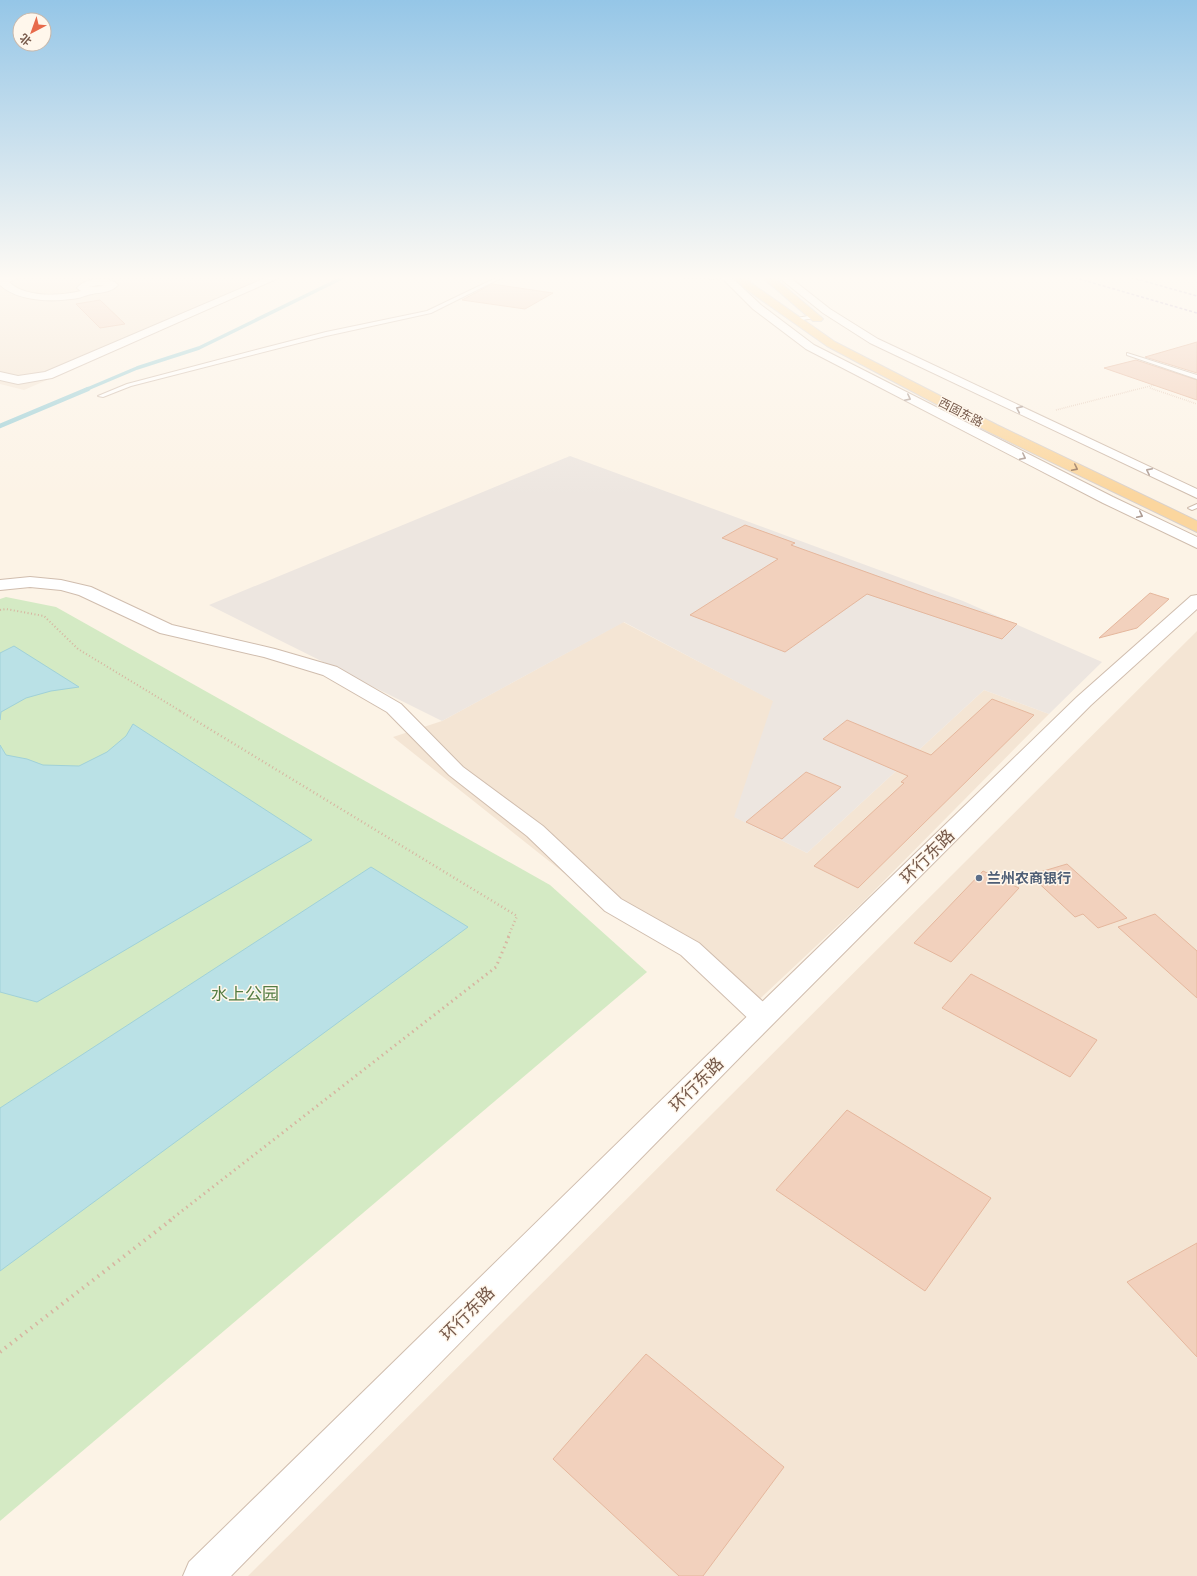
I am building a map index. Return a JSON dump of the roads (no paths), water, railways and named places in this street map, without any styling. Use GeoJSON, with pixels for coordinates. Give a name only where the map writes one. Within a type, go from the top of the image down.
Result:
{"type":"FeatureCollection","features":[{"type":"Feature","properties":{"kind":"main road","name":"西固东路"},"geometry":{"type":"LineString","coordinates":[[842,350],[978,421],[1197,527]]}},
{"type":"Feature","properties":{"kind":"main road","name":"西固东路"},"geometry":{"type":"LineString","coordinates":[[869,350],[987,409]]}},
{"type":"Feature","properties":{"kind":"main road"},"geometry":{"type":"LineString","coordinates":[[1178,501],[1195,508]]}},
{"type":"Feature","properties":{"kind":"street"},"geometry":{"type":"LineString","coordinates":[[0,389],[18,380],[48,375],[107,350]]}},
{"type":"Feature","properties":{"kind":"street"},"geometry":{"type":"LineString","coordinates":[[815,350],[1108,500],[1197,543]]}},
{"type":"Feature","properties":{"kind":"street"},"geometry":{"type":"LineString","coordinates":[[890,350],[910,360],[1034,415],[1197,494]]}},
{"type":"Feature","properties":{"kind":"street"},"geometry":{"type":"LineString","coordinates":[[0,376],[18,380]]}},
{"type":"Feature","properties":{"kind":"street"},"geometry":{"type":"LineString","coordinates":[[0,585],[30,582],[61,585],[85,592],[166,629],[268,653],[330,671],[394,708],[456,771],[535,831],[614,905],[690,949],[763,1017]]}},
{"type":"Feature","properties":{"kind":"street","name":"环行东路"},"geometry":{"type":"LineString","coordinates":[[203,1576],[763,1017],[1084,701],[1197,600]]}},
{"type":"Feature","properties":{"kind":"lane"},"geometry":{"type":"LineString","coordinates":[[101,396],[129,385],[264,350]]}},
{"type":"Feature","properties":{"kind":"lane"},"geometry":{"type":"LineString","coordinates":[[1129,354],[1197,377]]}},
{"type":"Feature","properties":{"kind":"water"},"geometry":{"type":"Polygon","coordinates":[[[14,646],[79,687],[51,691],[26,698],[1,712],[0,720],[0,653],[14,646]]]}},
{"type":"Feature","properties":{"kind":"water"},"geometry":{"type":"Polygon","coordinates":[[[133,724],[312,840],[37,1002],[0,992],[0,745],[6,755],[27,759],[43,765],[79,766],[107,752],[126,736],[133,724]]]}},
{"type":"Feature","properties":{"kind":"water"},"geometry":{"type":"Polygon","coordinates":[[[371,867],[468,927],[0,1271],[0,1108],[371,867]]]}},
{"type":"Feature","properties":{"kind":"waterway"},"geometry":{"type":"LineString","coordinates":[[85,390],[137,368],[194,350]]}},
{"type":"Feature","properties":{"kind":"waterway"},"geometry":{"type":"LineString","coordinates":[[0,426],[88,389]]}},
{"type":"Feature","properties":{"kind":"place","name":"兰州农商银行"},"geometry":{"type":"Point","coordinates":[979,878]}},
{"type":"Feature","properties":{"kind":"park label","name":"水上公园"},"geometry":{"type":"Point","coordinates":[245,993]}}]}
